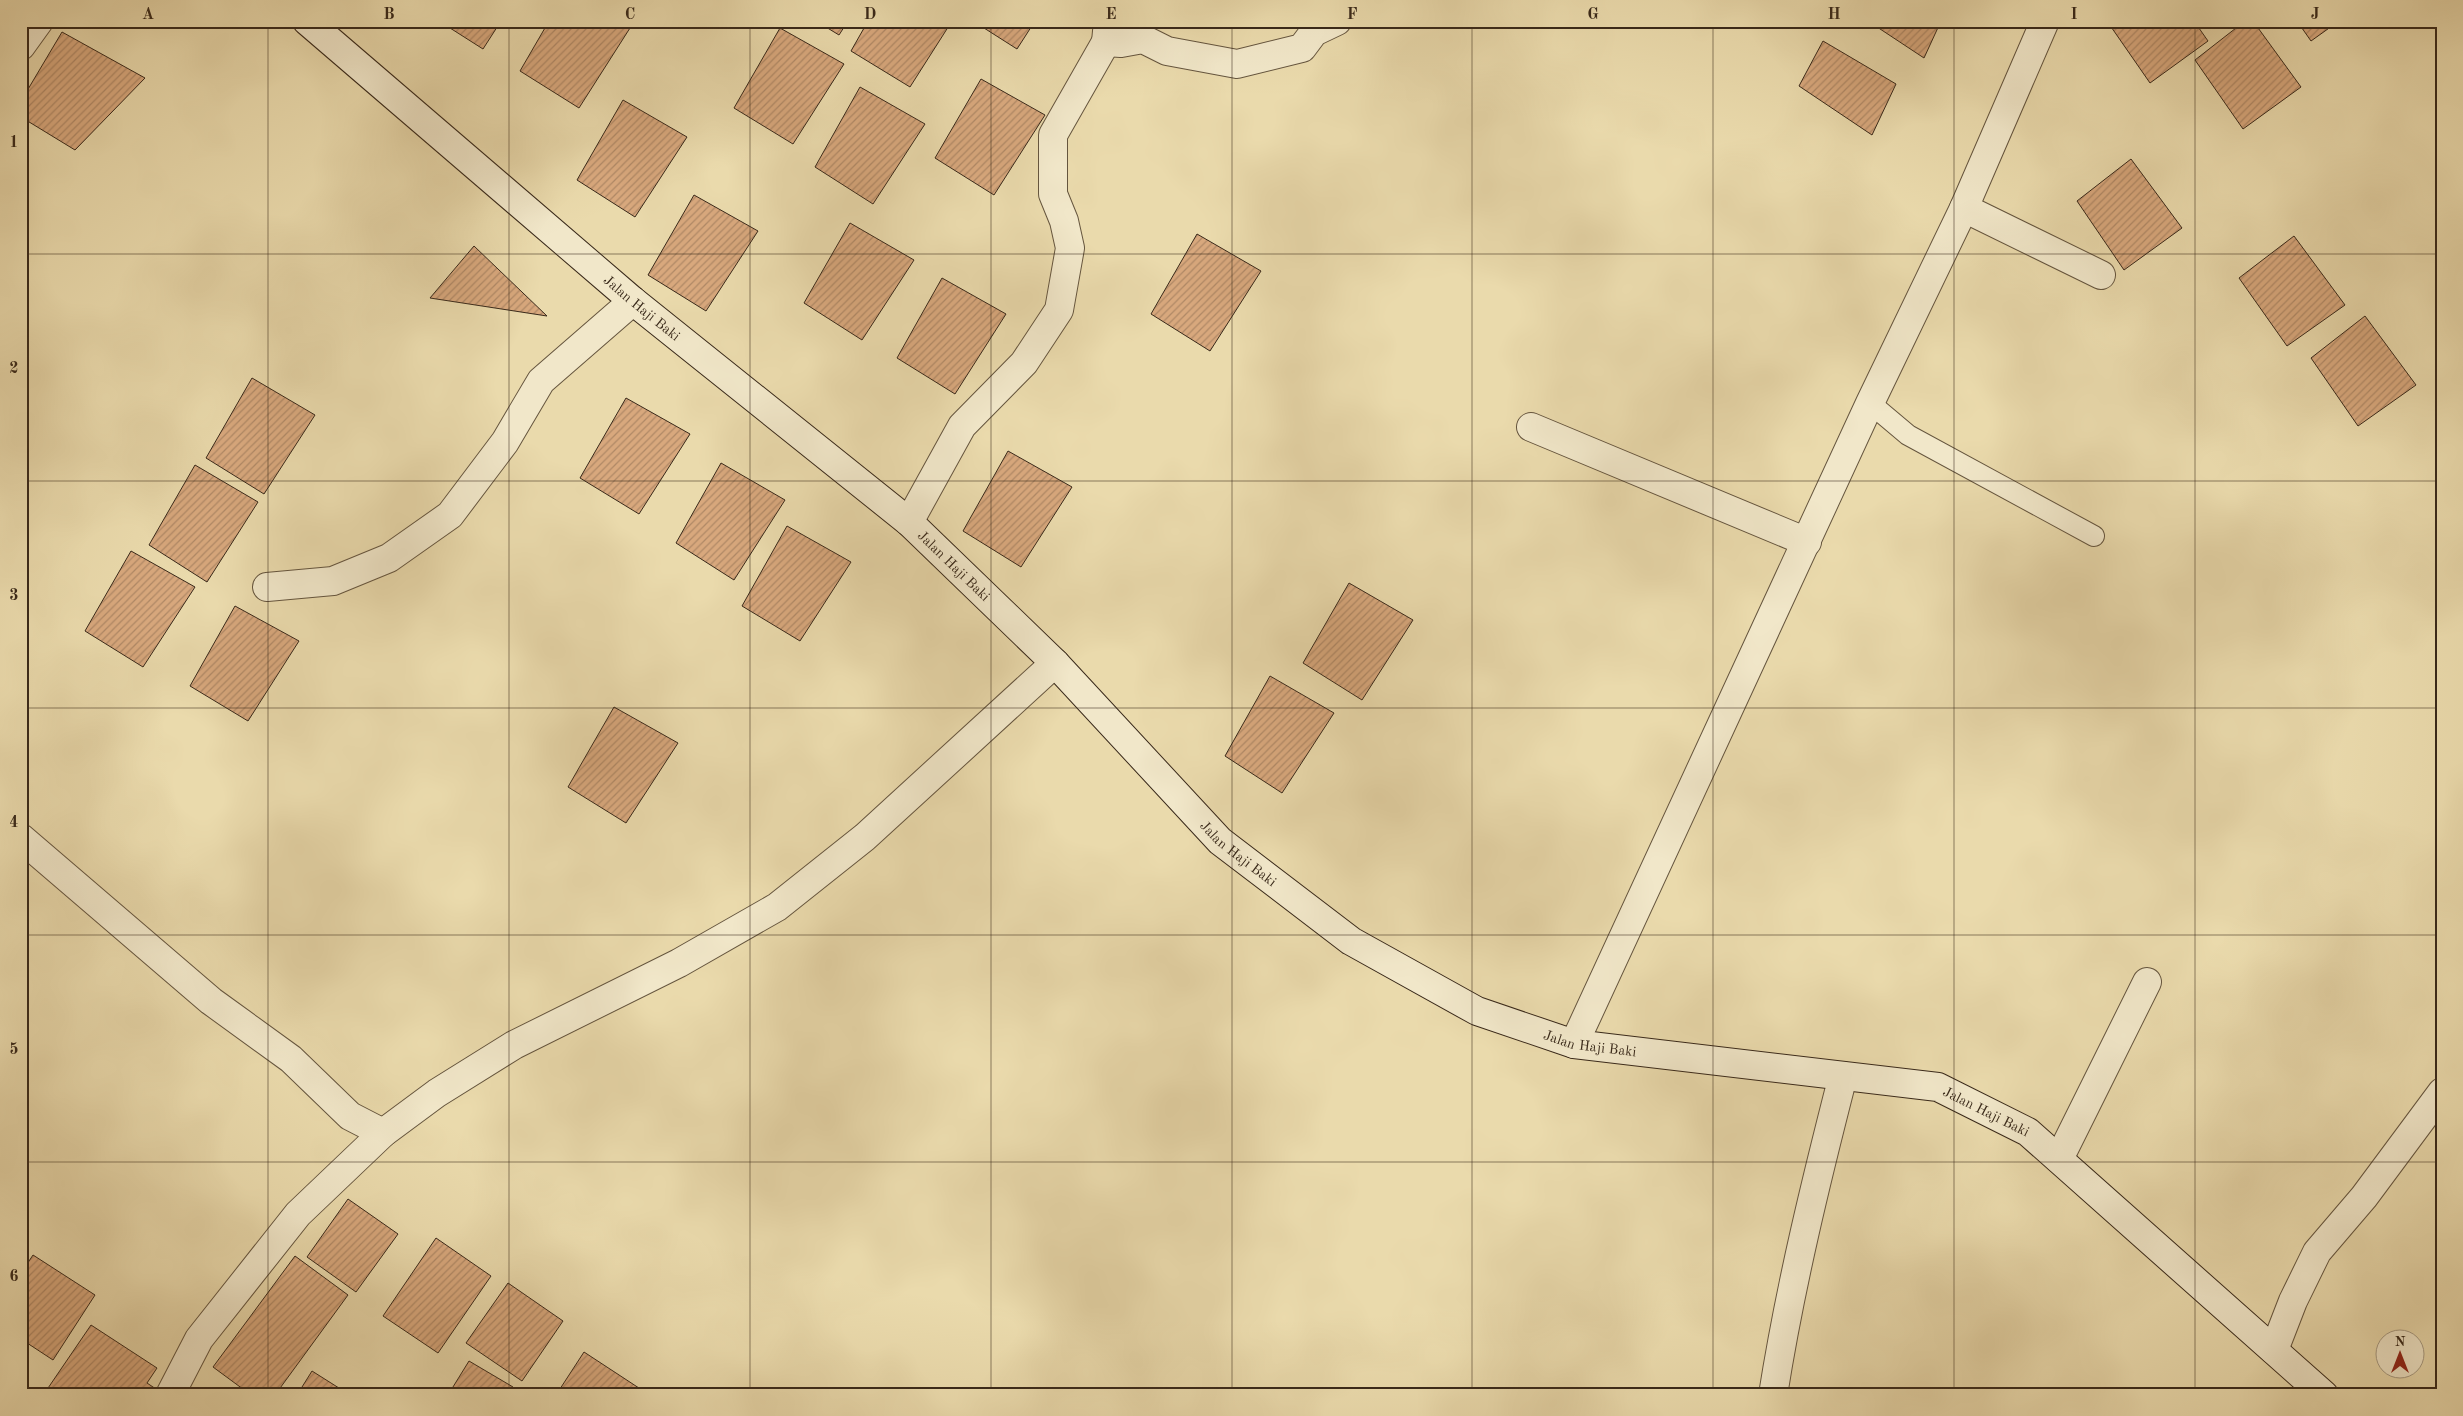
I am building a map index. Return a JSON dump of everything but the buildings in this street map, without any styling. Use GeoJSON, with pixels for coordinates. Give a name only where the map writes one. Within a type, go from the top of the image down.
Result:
{"type":"FeatureCollection","features":[{"type":"Feature","properties":{"kind":"street"},"geometry":{"type":"LineString","coordinates":[[21,46],[39,21]]}},
{"type":"Feature","properties":{"kind":"street"},"geometry":{"type":"LineString","coordinates":[[909,522],[962,426],[1024,363],[1059,310],[1070,248],[1064,221],[1053,194],[1053,135],[1107,32],[1121,43],[1143,38],[1167,51],[1238,64],[1302,48],[1314,32],[1337,21]]}},
{"type":"Feature","properties":{"kind":"street"},"geometry":{"type":"LineString","coordinates":[[1574,1044],[1870,403],[1964,208],[2045,21]]}},
{"type":"Feature","properties":{"kind":"street","name":"Jalan Haji Baki"},"geometry":{"type":"LineString","coordinates":[[318,25],[633,301],[909,522],[1055,663],[1220,841],[1351,941],[1478,1011],[1574,1044],[1938,1087],[2028,1132],[2324,1395]]}},
{"type":"Feature","properties":{"kind":"street"},"geometry":{"type":"LineString","coordinates":[[1964,208],[2101,275]]}},
{"type":"Feature","properties":{"kind":"street"},"geometry":{"type":"LineString","coordinates":[[267,587],[333,580],[389,558],[450,515],[504,442],[541,381],[633,301]]}},
{"type":"Feature","properties":{"kind":"street"},"geometry":{"type":"LineString","coordinates":[[1531,427],[1807,542]]}},
{"type":"Feature","properties":{"kind":"street"},"geometry":{"type":"LineString","coordinates":[[170,1395],[199,1339],[298,1214],[383,1133],[437,1093],[514,1045],[679,963],[777,907],[864,837],[1055,663]]}},
{"type":"Feature","properties":{"kind":"street"},"geometry":{"type":"LineString","coordinates":[[21,838],[211,1000],[291,1060],[350,1116],[383,1133]]}},
{"type":"Feature","properties":{"kind":"street"},"geometry":{"type":"LineString","coordinates":[[2059,1159],[2147,982]]}},
{"type":"Feature","properties":{"kind":"street"},"geometry":{"type":"LineString","coordinates":[[1773,1395],[1787,1307],[1812,1194],[1843,1076]]}},
{"type":"Feature","properties":{"kind":"street"},"geometry":{"type":"LineString","coordinates":[[2274,1350],[2293,1301],[2317,1252],[2364,1197],[2442,1092]]}},
{"type":"Feature","properties":{"kind":"lane"},"geometry":{"type":"LineString","coordinates":[[1870,403],[1908,435],[2094,536]]}}]}
